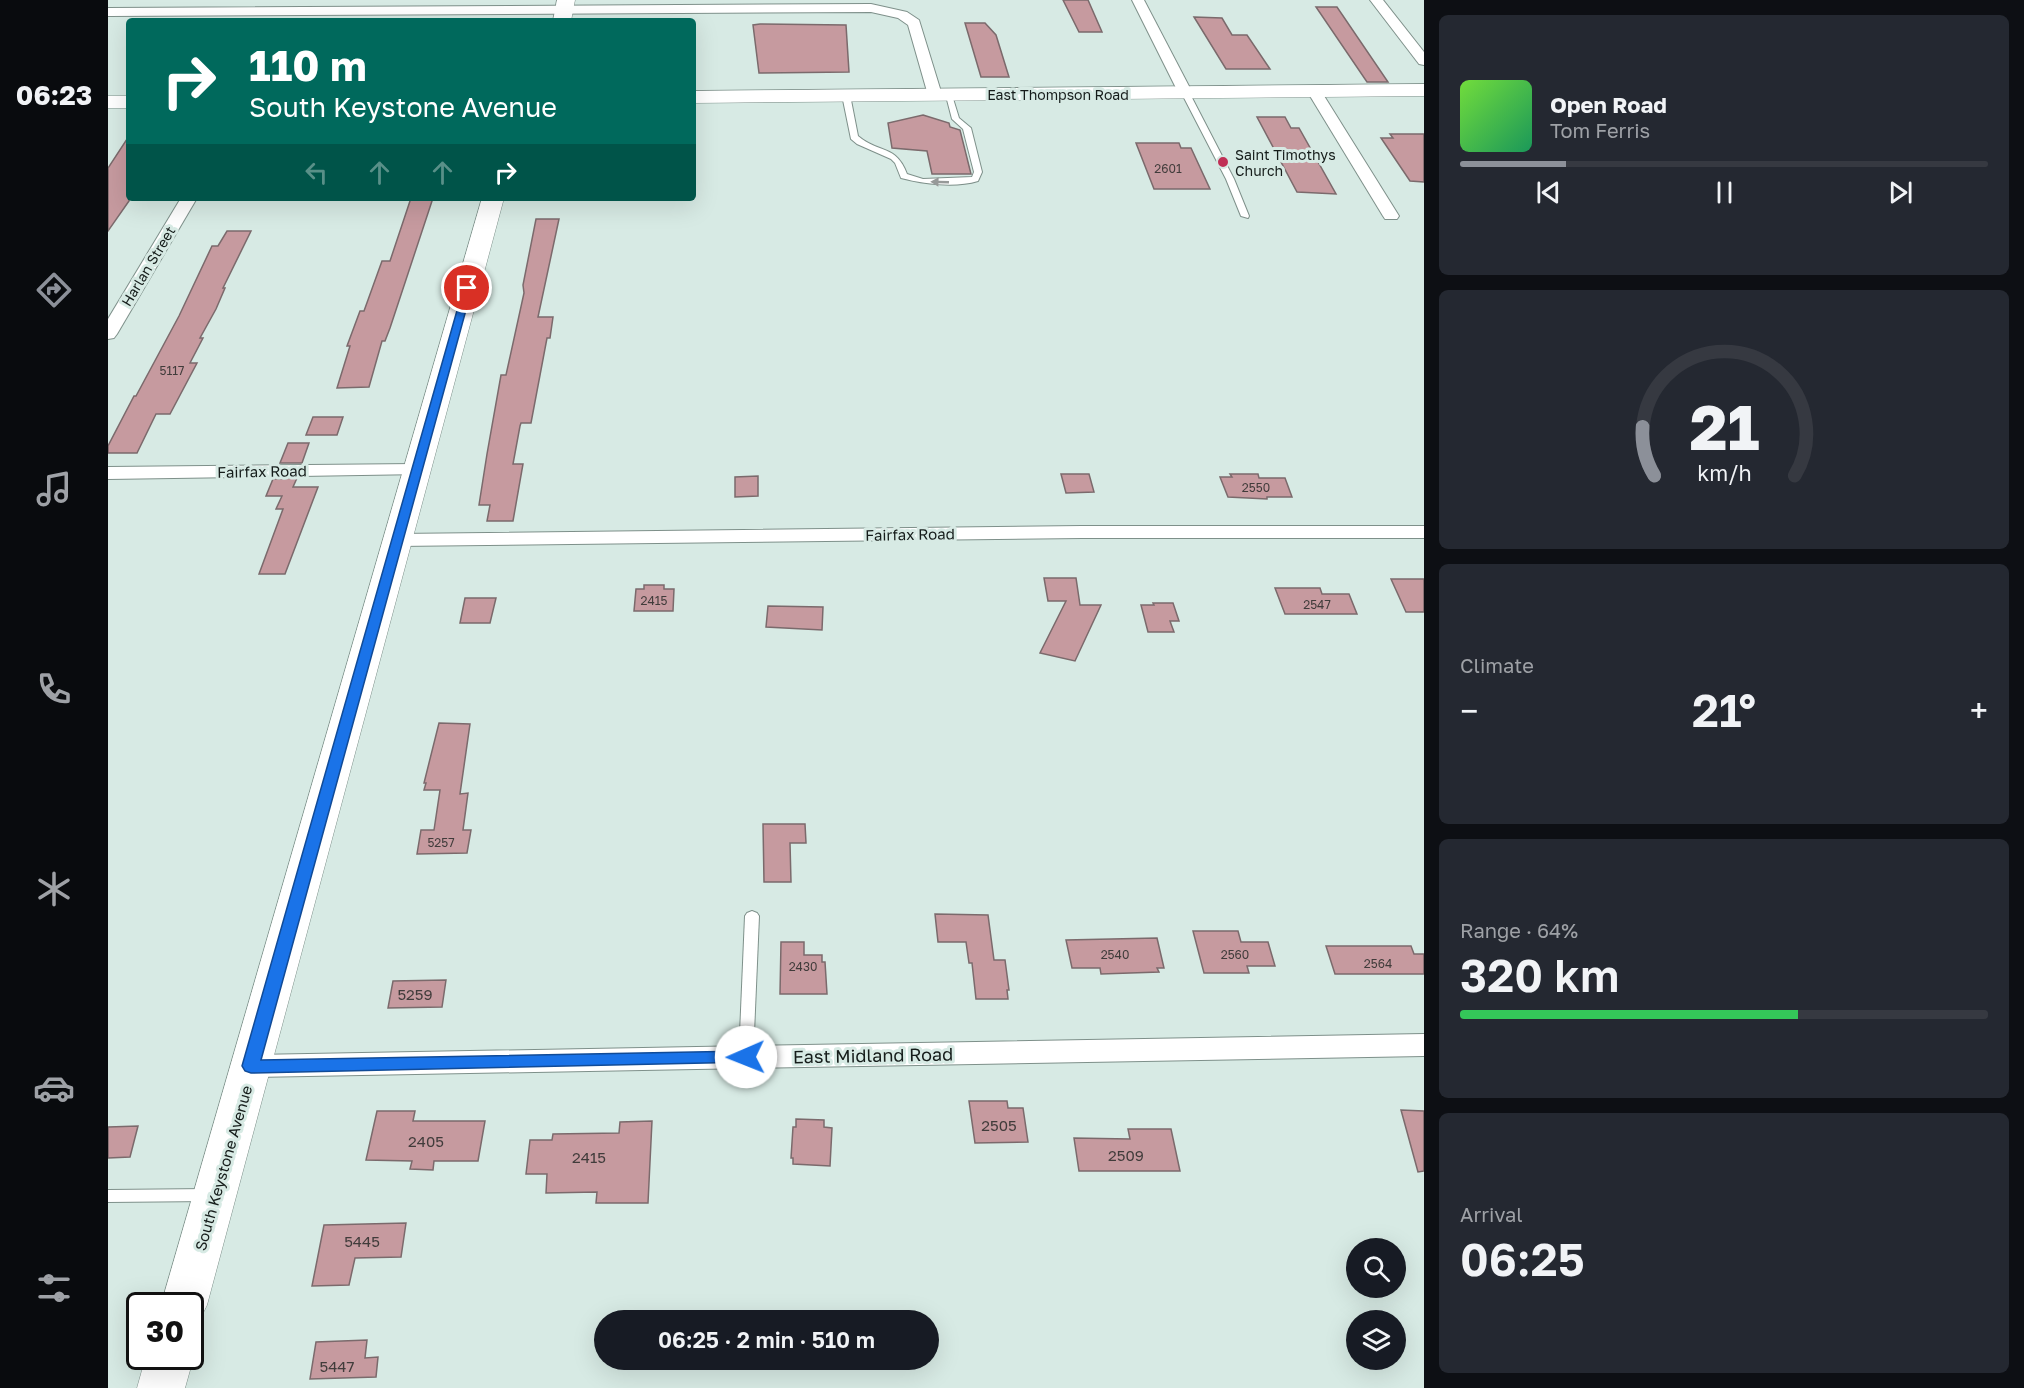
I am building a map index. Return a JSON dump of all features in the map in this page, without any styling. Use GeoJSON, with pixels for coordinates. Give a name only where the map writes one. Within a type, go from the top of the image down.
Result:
{"type":"FeatureCollection","features":[{"type":"Feature","properties":{"kind":"main road","name":"East Thompson Road"},"geometry":{"type":"LineString","coordinates":[[696,97],[1424,90]]}},
{"type":"Feature","properties":{"kind":"main road"},"geometry":{"type":"LineString","coordinates":[[108,102],[126,102]]}},
{"type":"Feature","properties":{"kind":"main road","name":"South Keystone Avenue"},"geometry":{"type":"LineString","coordinates":[[188,1292],[492,201]]}},
{"type":"Feature","properties":{"kind":"main road"},"geometry":{"type":"LineString","coordinates":[[161,1388],[166,1370]]}},
{"type":"Feature","properties":{"kind":"street"},"geometry":{"type":"LineString","coordinates":[[1138,0],[1185,92]]}},
{"type":"Feature","properties":{"kind":"street"},"geometry":{"type":"LineString","coordinates":[[1376,0],[1424,61]]}},
{"type":"Feature","properties":{"kind":"street"},"geometry":{"type":"LineString","coordinates":[[108,12],[859,7],[888,11],[909,19],[916,25],[942,94]]}},
{"type":"Feature","properties":{"kind":"street"},"geometry":{"type":"LineString","coordinates":[[1314,91],[1391,216]]}},
{"type":"Feature","properties":{"kind":"street","name":"Harlan Street"},"geometry":{"type":"LineString","coordinates":[[108,334],[187,201]]}},
{"type":"Feature","properties":{"kind":"street","name":"Fairfax Road"},"geometry":{"type":"LineString","coordinates":[[108,473],[416,470]]}},
{"type":"Feature","properties":{"kind":"street","name":"Fairfax Road"},"geometry":{"type":"LineString","coordinates":[[397,540],[1070,532],[1424,532]]}},
{"type":"Feature","properties":{"kind":"street","name":"East Midland Road"},"geometry":{"type":"LineString","coordinates":[[251,1066],[1424,1045]]}},
{"type":"Feature","properties":{"kind":"lane"},"geometry":{"type":"LineString","coordinates":[[1185,92],[1230,179],[1245,216]]}},
{"type":"Feature","properties":{"kind":"lane"},"geometry":{"type":"LineString","coordinates":[[846,95],[854,137],[894,157],[899,162],[904,176],[911,179],[969,181],[978,176],[967,128],[954,115],[942,94]]}},
{"type":"Feature","properties":{"kind":"lane"},"geometry":{"type":"LineString","coordinates":[[746,1057],[752,915]]}},
{"type":"Feature","properties":{"kind":"lane"},"geometry":{"type":"LineString","coordinates":[[108,1196],[215,1195]]}},
{"type":"Feature","properties":{"kind":"building"},"geometry":{"type":"Polygon","coordinates":[[[1063,0],[1088,0],[1102,32],[1079,32],[1063,0]]]}},
{"type":"Feature","properties":{"kind":"building"},"geometry":{"type":"Polygon","coordinates":[[[1316,7],[1337,7],[1388,82],[1367,82],[1316,7]]]}},
{"type":"Feature","properties":{"kind":"building"},"geometry":{"type":"Polygon","coordinates":[[[1194,17],[1222,18],[1232,35],[1247,35],[1270,69],[1226,69],[1194,17]]]}},
{"type":"Feature","properties":{"kind":"building"},"geometry":{"type":"Polygon","coordinates":[[[965,23],[985,23],[996,35],[1009,77],[981,77],[965,23]]]}},
{"type":"Feature","properties":{"kind":"building"},"geometry":{"type":"Polygon","coordinates":[[[753,25],[846,25],[849,72],[759,73],[753,25]]]}},
{"type":"Feature","properties":{"kind":"building"},"geometry":{"type":"Polygon","coordinates":[[[923,115],[949,123],[950,127],[960,130],[971,174],[932,174],[927,151],[892,148],[888,123],[923,115]]]}},
{"type":"Feature","properties":{"kind":"building"},"geometry":{"type":"Polygon","coordinates":[[[1257,117],[1285,117],[1291,128],[1299,128],[1336,194],[1297,192],[1257,117]]]}},
{"type":"Feature","properties":{"kind":"building"},"geometry":{"type":"Polygon","coordinates":[[[1390,134],[1424,134],[1424,182],[1410,181],[1381,138],[1393,138],[1390,134]]]}},
{"type":"Feature","properties":{"kind":"building"},"geometry":{"type":"Polygon","coordinates":[[[126,141],[126,201],[129,201],[108,231],[108,168],[126,141]]]}},
{"type":"Feature","properties":{"kind":"building"},"geometry":{"type":"Polygon","coordinates":[[[1136,143],[1179,143],[1181,148],[1191,148],[1210,189],[1154,189],[1136,143]]]}},
{"type":"Feature","properties":{"kind":"building"},"geometry":{"type":"Polygon","coordinates":[[[410,201],[432,201],[390,328],[385,341],[382,341],[369,387],[337,388],[350,346],[347,346],[360,311],[364,311],[382,261],[390,261],[410,201]]]}},
{"type":"Feature","properties":{"kind":"building"},"geometry":{"type":"Polygon","coordinates":[[[536,219],[559,219],[538,317],[553,317],[550,338],[547,338],[531,423],[521,423],[520,426],[513,464],[523,464],[513,521],[487,521],[490,505],[479,505],[487,454],[501,375],[506,375],[524,293],[523,285],[536,219]]]}},
{"type":"Feature","properties":{"kind":"building"},"geometry":{"type":"Polygon","coordinates":[[[227,231],[251,231],[190,363],[197,363],[170,414],[156,414],[137,453],[108,453],[108,446],[179,316],[212,246],[218,246],[227,231]]]}},
{"type":"Feature","properties":{"kind":"building"},"geometry":{"type":"Polygon","coordinates":[[[313,417],[343,417],[337,435],[306,435],[313,417]]]}},
{"type":"Feature","properties":{"kind":"building"},"geometry":{"type":"Polygon","coordinates":[[[288,443],[309,443],[302,463],[280,463],[288,443]]]}},
{"type":"Feature","properties":{"kind":"building"},"geometry":{"type":"Polygon","coordinates":[[[1061,474],[1089,474],[1094,492],[1066,493],[1061,474]]]}},
{"type":"Feature","properties":{"kind":"building"},"geometry":{"type":"Polygon","coordinates":[[[1230,474],[1258,474],[1259,478],[1285,478],[1292,497],[1267,497],[1267,499],[1228,497],[1220,477],[1232,477],[1230,474]]]}},
{"type":"Feature","properties":{"kind":"building"},"geometry":{"type":"Polygon","coordinates":[[[758,476],[758,496],[735,497],[735,477],[758,476]]]}},
{"type":"Feature","properties":{"kind":"building"},"geometry":{"type":"Polygon","coordinates":[[[297,478],[293,487],[318,487],[285,574],[259,574],[283,509],[276,509],[282,496],[266,496],[273,479],[297,478]]]}},
{"type":"Feature","properties":{"kind":"building"},"geometry":{"type":"Polygon","coordinates":[[[1044,578],[1076,578],[1080,605],[1101,605],[1075,661],[1040,653],[1066,601],[1048,601],[1044,578]]]}},
{"type":"Feature","properties":{"kind":"building"},"geometry":{"type":"Polygon","coordinates":[[[1391,579],[1424,579],[1424,612],[1406,612],[1391,579]]]}},
{"type":"Feature","properties":{"kind":"building"},"geometry":{"type":"Polygon","coordinates":[[[644,585],[664,585],[664,589],[674,589],[673,611],[634,611],[636,589],[644,589],[644,585]]]}},
{"type":"Feature","properties":{"kind":"building"},"geometry":{"type":"Polygon","coordinates":[[[1275,588],[1320,588],[1322,594],[1349,594],[1357,614],[1285,614],[1275,588]]]}},
{"type":"Feature","properties":{"kind":"building"},"geometry":{"type":"Polygon","coordinates":[[[465,598],[496,598],[490,623],[460,623],[465,598]]]}},
{"type":"Feature","properties":{"kind":"building"},"geometry":{"type":"Polygon","coordinates":[[[1153,603],[1173,603],[1179,621],[1170,621],[1174,632],[1148,632],[1141,605],[1154,605],[1153,603]]]}},
{"type":"Feature","properties":{"kind":"building"},"geometry":{"type":"Polygon","coordinates":[[[768,606],[823,607],[822,630],[766,627],[768,606]]]}},
{"type":"Feature","properties":{"kind":"building"},"geometry":{"type":"Polygon","coordinates":[[[439,723],[470,724],[460,794],[468,793],[463,830],[471,830],[467,853],[417,854],[421,830],[434,830],[440,790],[424,790],[426,783],[424,783],[439,723]]]}},
{"type":"Feature","properties":{"kind":"building"},"geometry":{"type":"Polygon","coordinates":[[[763,824],[805,824],[806,843],[790,843],[791,882],[764,882],[763,824]]]}},
{"type":"Feature","properties":{"kind":"building"},"geometry":{"type":"Polygon","coordinates":[[[935,914],[988,915],[994,960],[1005,960],[1008,999],[976,999],[972,963],[969,963],[966,942],[938,942],[935,914]]]}},
{"type":"Feature","properties":{"kind":"building"},"geometry":{"type":"Polygon","coordinates":[[[1193,931],[1238,931],[1241,942],[1268,942],[1275,966],[1247,966],[1249,973],[1204,973],[1193,931]]]}},
{"type":"Feature","properties":{"kind":"building"},"geometry":{"type":"Polygon","coordinates":[[[1157,938],[1164,968],[1157,968],[1159,972],[1101,974],[1100,968],[1072,968],[1066,940],[1157,938]]]}},
{"type":"Feature","properties":{"kind":"building"},"geometry":{"type":"Polygon","coordinates":[[[781,942],[804,942],[804,955],[822,955],[822,962],[825,962],[827,994],[780,994],[781,942]]]}},
{"type":"Feature","properties":{"kind":"building"},"geometry":{"type":"Polygon","coordinates":[[[1326,946],[1411,946],[1414,954],[1424,954],[1424,974],[1335,974],[1326,946]]]}},
{"type":"Feature","properties":{"kind":"building"},"geometry":{"type":"Polygon","coordinates":[[[446,980],[442,1007],[388,1008],[393,981],[446,980]]]}},
{"type":"Feature","properties":{"kind":"building"},"geometry":{"type":"Polygon","coordinates":[[[969,1101],[1007,1101],[1008,1108],[1023,1108],[1028,1142],[975,1143],[969,1101]]]}},
{"type":"Feature","properties":{"kind":"building"},"geometry":{"type":"Polygon","coordinates":[[[1401,1110],[1424,1111],[1424,1171],[1418,1172],[1401,1110]]]}},
{"type":"Feature","properties":{"kind":"building"},"geometry":{"type":"Polygon","coordinates":[[[377,1111],[415,1111],[413,1121],[485,1121],[478,1161],[434,1161],[433,1170],[410,1169],[412,1161],[366,1160],[377,1111]]]}},
{"type":"Feature","properties":{"kind":"building"},"geometry":{"type":"Polygon","coordinates":[[[796,1119],[824,1120],[824,1127],[832,1128],[830,1166],[793,1164],[793,1158],[791,1158],[793,1127],[796,1127],[796,1119]]]}},
{"type":"Feature","properties":{"kind":"building"},"geometry":{"type":"Polygon","coordinates":[[[652,1121],[648,1203],[596,1203],[597,1192],[546,1193],[547,1174],[526,1174],[530,1140],[552,1140],[553,1134],[619,1133],[620,1122],[652,1121]]]}},
{"type":"Feature","properties":{"kind":"building"},"geometry":{"type":"Polygon","coordinates":[[[138,1126],[130,1157],[108,1158],[108,1127],[138,1126]]]}},
{"type":"Feature","properties":{"kind":"building"},"geometry":{"type":"Polygon","coordinates":[[[1128,1129],[1171,1129],[1180,1171],[1079,1171],[1074,1138],[1130,1139],[1128,1129]]]}},
{"type":"Feature","properties":{"kind":"building"},"geometry":{"type":"Polygon","coordinates":[[[406,1223],[401,1257],[355,1258],[349,1285],[312,1286],[324,1225],[406,1223]]]}},
{"type":"Feature","properties":{"kind":"building"},"geometry":{"type":"Polygon","coordinates":[[[367,1340],[365,1358],[378,1357],[376,1377],[310,1379],[316,1342],[367,1340]]]}},
{"type":"Feature","properties":{"kind":"place","name":"Saint Timothys Church"},"geometry":{"type":"Point","coordinates":[1223,162]}},
{"type":"Feature","properties":{"kind":"route"},"geometry":{"type":"LineString","coordinates":[[467,288],[251,1066],[746,1057]]}}]}
